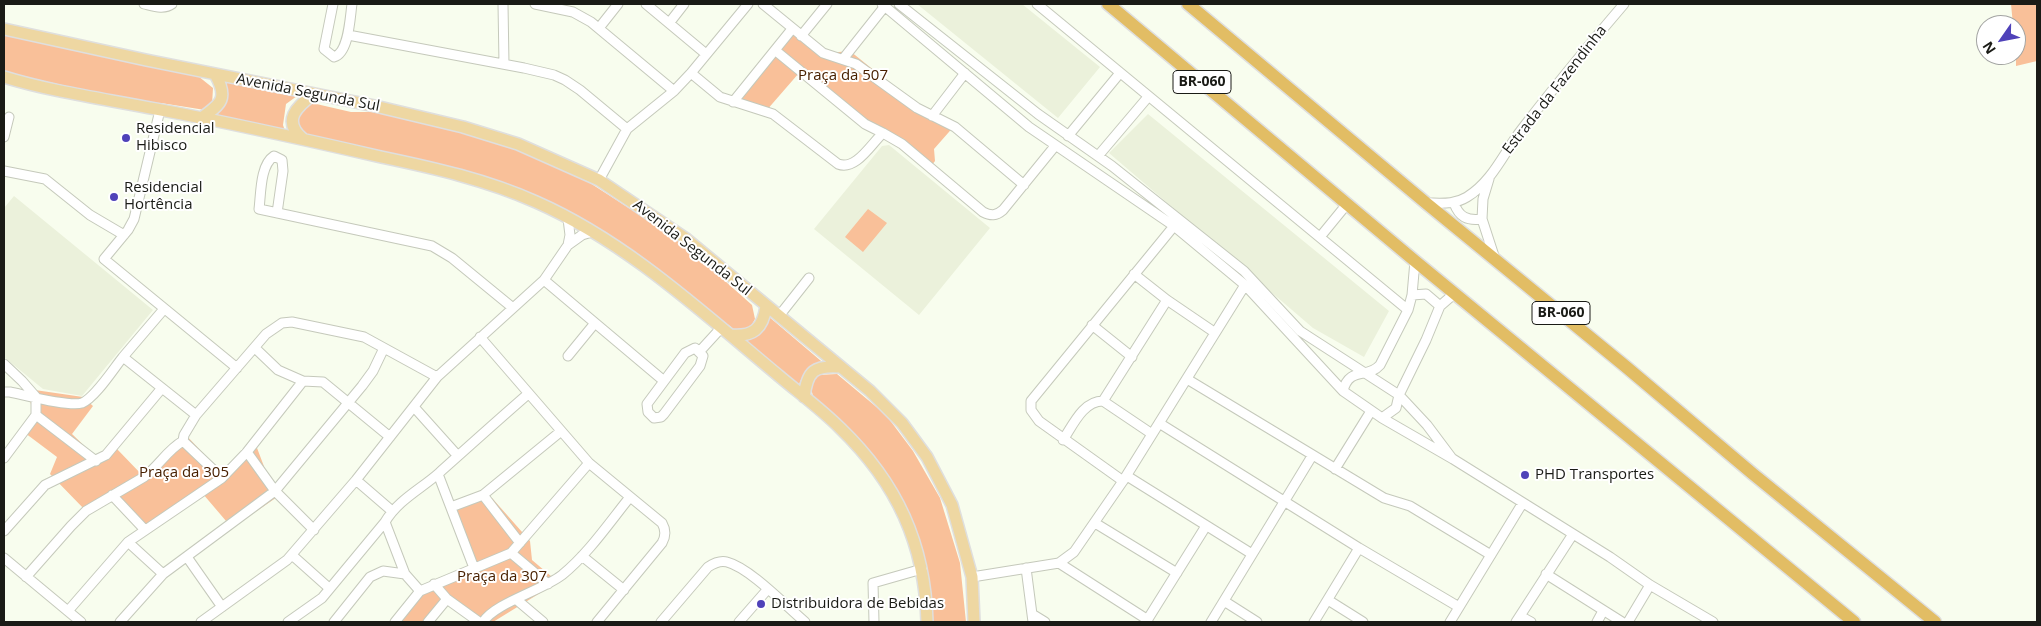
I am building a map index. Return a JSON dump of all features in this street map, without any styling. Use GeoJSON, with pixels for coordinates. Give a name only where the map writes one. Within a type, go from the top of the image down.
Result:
{"type":"FeatureCollection","features":[{"type":"Feature","properties":{"kind":"highway","name":"BR-060"},"geometry":{"type":"LineString","coordinates":[[1108,4],[1415,261],[1854,622]]}},
{"type":"Feature","properties":{"kind":"highway","name":"BR-060"},"geometry":{"type":"LineString","coordinates":[[1188,4],[1752,474],[1935,622]]}},
{"type":"Feature","properties":{"kind":"main road","name":"Avenida Segunda Sul"},"geometry":{"type":"LineString","coordinates":[[4,30],[375,106],[463,127],[518,144],[599,180],[685,238],[841,366],[894,414],[927,457],[952,505],[972,576],[974,622]]}},
{"type":"Feature","properties":{"kind":"main road"},"geometry":{"type":"LineString","coordinates":[[200,119],[218,106],[222,100],[223,92],[215,74]]}},
{"type":"Feature","properties":{"kind":"main road"},"geometry":{"type":"LineString","coordinates":[[4,77],[74,94],[303,139],[442,170],[538,203],[622,249],[832,420],[861,449],[889,488],[912,535],[922,569],[927,622]]}},
{"type":"Feature","properties":{"kind":"main road"},"geometry":{"type":"LineString","coordinates":[[303,139],[297,134],[293,124],[293,115],[296,108],[314,94]]}},
{"type":"Feature","properties":{"kind":"main road"},"geometry":{"type":"LineString","coordinates":[[725,332],[740,336],[760,327],[764,319],[766,306]]}},
{"type":"Feature","properties":{"kind":"main road"},"geometry":{"type":"LineString","coordinates":[[804,397],[808,376],[822,367],[841,366]]}},
{"type":"Feature","properties":{"kind":"street"},"geometry":{"type":"LineString","coordinates":[[144,4],[162,7],[172,4]]}},
{"type":"Feature","properties":{"kind":"street"},"geometry":{"type":"LineString","coordinates":[[333,4],[325,50],[334,57],[338,56],[348,34],[352,4]]}},
{"type":"Feature","properties":{"kind":"street"},"geometry":{"type":"LineString","coordinates":[[503,4],[504,64]]}},
{"type":"Feature","properties":{"kind":"street"},"geometry":{"type":"LineString","coordinates":[[535,4],[573,12],[599,28],[674,91]]}},
{"type":"Feature","properties":{"kind":"street"},"geometry":{"type":"LineString","coordinates":[[599,28],[618,4]]}},
{"type":"Feature","properties":{"kind":"street"},"geometry":{"type":"LineString","coordinates":[[646,4],[670,22],[706,54]]}},
{"type":"Feature","properties":{"kind":"street"},"geometry":{"type":"LineString","coordinates":[[670,22],[684,4]]}},
{"type":"Feature","properties":{"kind":"street"},"geometry":{"type":"LineString","coordinates":[[599,180],[627,128],[674,91],[748,4]]}},
{"type":"Feature","properties":{"kind":"street"},"geometry":{"type":"LineString","coordinates":[[763,4],[829,57],[843,58],[866,70],[917,108],[964,133],[1024,186]]}},
{"type":"Feature","properties":{"kind":"street"},"geometry":{"type":"LineString","coordinates":[[801,36],[827,4]]}},
{"type":"Feature","properties":{"kind":"street"},"geometry":{"type":"LineString","coordinates":[[900,4],[1038,114],[1112,166],[1250,275],[1300,332],[1399,395],[1427,425],[1453,459]]}},
{"type":"Feature","properties":{"kind":"street"},"geometry":{"type":"LineString","coordinates":[[1037,4],[1408,310]]}},
{"type":"Feature","properties":{"kind":"street","name":"Estrada da Fazendinha"},"geometry":{"type":"LineString","coordinates":[[1495,259],[1482,219],[1483,200],[1489,179],[1520,132],[1563,76],[1624,4]]}},
{"type":"Feature","properties":{"kind":"street"},"geometry":{"type":"LineString","coordinates":[[843,58],[884,5],[1029,127],[1174,226],[1245,285],[1343,391],[1382,418],[1453,459],[1650,585],[1713,622]]}},
{"type":"Feature","properties":{"kind":"street"},"geometry":{"type":"LineString","coordinates":[[733,102],[792,29]]}},
{"type":"Feature","properties":{"kind":"street"},"geometry":{"type":"LineString","coordinates":[[348,34],[504,64],[566,80],[627,128]]}},
{"type":"Feature","properties":{"kind":"street"},"geometry":{"type":"LineString","coordinates":[[776,50],[865,124],[902,144],[988,214],[994,215],[999,213],[1024,186],[1055,146]]}},
{"type":"Feature","properties":{"kind":"street"},"geometry":{"type":"LineString","coordinates":[[691,73],[716,94],[733,102],[773,114],[843,166],[849,166],[856,161],[883,133]]}},
{"type":"Feature","properties":{"kind":"street"},"geometry":{"type":"LineString","coordinates":[[932,116],[966,73]]}},
{"type":"Feature","properties":{"kind":"street"},"geometry":{"type":"LineString","coordinates":[[1068,136],[1120,73]]}},
{"type":"Feature","properties":{"kind":"street"},"geometry":{"type":"LineString","coordinates":[[1098,156],[1148,97]]}},
{"type":"Feature","properties":{"kind":"street"},"geometry":{"type":"LineString","coordinates":[[160,110],[139,205],[132,225],[104,259],[237,368]]}},
{"type":"Feature","properties":{"kind":"street"},"geometry":{"type":"LineString","coordinates":[[1029,127],[1038,114]]}},
{"type":"Feature","properties":{"kind":"street"},"geometry":{"type":"LineString","coordinates":[[4,137],[9,116]]}},
{"type":"Feature","properties":{"kind":"street"},"geometry":{"type":"LineString","coordinates":[[277,213],[283,171],[282,160],[274,156],[270,159],[266,168],[259,209],[277,213],[432,246],[452,258],[513,308]]}},
{"type":"Feature","properties":{"kind":"street"},"geometry":{"type":"LineString","coordinates":[[1105,179],[1112,166]]}},
{"type":"Feature","properties":{"kind":"street"},"geometry":{"type":"LineString","coordinates":[[4,171],[45,180],[90,215],[124,235]]}},
{"type":"Feature","properties":{"kind":"street","name":"Estrada da Fazendinha"},"geometry":{"type":"LineString","coordinates":[[1454,203],[1468,196],[1489,179]]}},
{"type":"Feature","properties":{"kind":"street"},"geometry":{"type":"LineString","coordinates":[[1426,203],[1454,203],[1458,212],[1464,218],[1472,220],[1482,219]]}},
{"type":"Feature","properties":{"kind":"street"},"geometry":{"type":"LineString","coordinates":[[1320,237],[1347,204]]}},
{"type":"Feature","properties":{"kind":"street"},"geometry":{"type":"LineString","coordinates":[[568,219],[570,235],[568,245]]}},
{"type":"Feature","properties":{"kind":"street"},"geometry":{"type":"LineString","coordinates":[[1174,226],[1031,401],[1031,410],[1034,416],[1063,440],[1252,554]]}},
{"type":"Feature","properties":{"kind":"street"},"geometry":{"type":"LineString","coordinates":[[206,621],[292,555],[356,480],[438,377],[544,280],[568,245],[582,235],[592,232]]}},
{"type":"Feature","properties":{"kind":"street"},"geometry":{"type":"LineString","coordinates":[[1343,391],[1346,382],[1350,378],[1377,368],[1380,365],[1408,310],[1412,295],[1415,261]]}},
{"type":"Feature","properties":{"kind":"street"},"geometry":{"type":"LineString","coordinates":[[1134,274],[1167,300],[1214,332]]}},
{"type":"Feature","properties":{"kind":"street"},"geometry":{"type":"LineString","coordinates":[[779,316],[809,278]]}},
{"type":"Feature","properties":{"kind":"street"},"geometry":{"type":"LineString","coordinates":[[544,280],[664,381]]}},
{"type":"Feature","properties":{"kind":"street"},"geometry":{"type":"LineString","coordinates":[[972,576],[1059,563],[1074,552],[1096,523],[1125,478],[1214,332],[1245,285]]}},
{"type":"Feature","properties":{"kind":"street"},"geometry":{"type":"LineString","coordinates":[[1382,418],[1396,408],[1399,395],[1426,340],[1440,306],[1455,293]]}},
{"type":"Feature","properties":{"kind":"street"},"geometry":{"type":"LineString","coordinates":[[1412,295],[1426,294],[1440,306]]}},
{"type":"Feature","properties":{"kind":"street"},"geometry":{"type":"LineString","coordinates":[[1103,401],[1167,300]]}},
{"type":"Feature","properties":{"kind":"street"},"geometry":{"type":"LineString","coordinates":[[4,392],[69,403],[82,403],[92,395],[164,309]]}},
{"type":"Feature","properties":{"kind":"street"},"geometry":{"type":"LineString","coordinates":[[26,577],[70,526],[86,511],[152,471],[183,441],[184,435],[196,416],[273,328],[282,323],[292,322],[364,337],[438,377]]}},
{"type":"Feature","properties":{"kind":"street"},"geometry":{"type":"LineString","coordinates":[[568,356],[595,323]]}},
{"type":"Feature","properties":{"kind":"street"},"geometry":{"type":"LineString","coordinates":[[1092,325],[1132,357]]}},
{"type":"Feature","properties":{"kind":"street"},"geometry":{"type":"LineString","coordinates":[[700,351],[725,332]]}},
{"type":"Feature","properties":{"kind":"street"},"geometry":{"type":"LineString","coordinates":[[480,337],[560,432],[589,463],[662,523],[665,538],[658,549],[597,622]]}},
{"type":"Feature","properties":{"kind":"street"},"geometry":{"type":"LineString","coordinates":[[255,348],[278,370],[303,381],[323,382],[390,437]]}},
{"type":"Feature","properties":{"kind":"street"},"geometry":{"type":"LineString","coordinates":[[120,622],[163,574],[275,491],[373,371],[384,348]]}},
{"type":"Feature","properties":{"kind":"street"},"geometry":{"type":"LineString","coordinates":[[695,348],[700,351],[703,356],[700,366],[664,414],[661,417],[654,418],[648,412],[647,404],[664,381],[685,353],[695,348]]}},
{"type":"Feature","properties":{"kind":"street"},"geometry":{"type":"LineString","coordinates":[[123,357],[196,416]]}},
{"type":"Feature","properties":{"kind":"street"},"geometry":{"type":"LineString","coordinates":[[4,364],[36,397],[36,416],[4,458]]}},
{"type":"Feature","properties":{"kind":"street"},"geometry":{"type":"LineString","coordinates":[[1187,379],[1384,498],[1410,506],[1491,555]]}},
{"type":"Feature","properties":{"kind":"street"},"geometry":{"type":"LineString","coordinates":[[68,612],[128,542],[222,478],[247,452],[303,381]]}},
{"type":"Feature","properties":{"kind":"street"},"geometry":{"type":"LineString","coordinates":[[4,532],[44,485],[59,476],[96,461],[114,446],[162,388]]}},
{"type":"Feature","properties":{"kind":"street"},"geometry":{"type":"LineString","coordinates":[[288,622],[315,604],[386,522],[392,510],[438,474],[457,455],[528,394]]}},
{"type":"Feature","properties":{"kind":"street"},"geometry":{"type":"LineString","coordinates":[[1063,440],[1088,405],[1096,401],[1103,401],[1152,434]]}},
{"type":"Feature","properties":{"kind":"street"},"geometry":{"type":"LineString","coordinates":[[414,407],[457,455]]}},
{"type":"Feature","properties":{"kind":"street"},"geometry":{"type":"LineString","coordinates":[[1335,469],[1371,411]]}},
{"type":"Feature","properties":{"kind":"street"},"geometry":{"type":"LineString","coordinates":[[36,416],[96,461]]}},
{"type":"Feature","properties":{"kind":"street"},"geometry":{"type":"LineString","coordinates":[[1159,423],[1284,502],[1459,607]]}},
{"type":"Feature","properties":{"kind":"street"},"geometry":{"type":"LineString","coordinates":[[451,507],[484,495],[560,432]]}},
{"type":"Feature","properties":{"kind":"street"},"geometry":{"type":"LineString","coordinates":[[183,441],[222,478]]}},
{"type":"Feature","properties":{"kind":"street"},"geometry":{"type":"LineString","coordinates":[[247,452],[275,491],[314,530]]}},
{"type":"Feature","properties":{"kind":"street"},"geometry":{"type":"LineString","coordinates":[[1211,622],[1312,456]]}},
{"type":"Feature","properties":{"kind":"street"},"geometry":{"type":"LineString","coordinates":[[395,622],[420,591],[511,553],[589,463]]}},
{"type":"Feature","properties":{"kind":"street"},"geometry":{"type":"LineString","coordinates":[[438,474],[474,568]]}},
{"type":"Feature","properties":{"kind":"street"},"geometry":{"type":"LineString","coordinates":[[356,480],[392,510]]}},
{"type":"Feature","properties":{"kind":"street"},"geometry":{"type":"LineString","coordinates":[[112,495],[146,530]]}},
{"type":"Feature","properties":{"kind":"street"},"geometry":{"type":"LineString","coordinates":[[484,495],[520,543]]}},
{"type":"Feature","properties":{"kind":"street"},"geometry":{"type":"LineString","coordinates":[[434,584],[447,599],[481,622],[492,612],[548,584],[567,571],[582,556],[630,497]]}},
{"type":"Feature","properties":{"kind":"street"},"geometry":{"type":"LineString","coordinates":[[1450,622],[1522,504]]}},
{"type":"Feature","properties":{"kind":"street"},"geometry":{"type":"LineString","coordinates":[[386,522],[405,574],[420,591]]}},
{"type":"Feature","properties":{"kind":"street"},"geometry":{"type":"LineString","coordinates":[[1096,523],[1176,573]]}},
{"type":"Feature","properties":{"kind":"street"},"geometry":{"type":"LineString","coordinates":[[1059,563],[1147,621],[1206,526]]}},
{"type":"Feature","properties":{"kind":"street"},"geometry":{"type":"LineString","coordinates":[[1531,622],[1518,619],[1573,534]]}},
{"type":"Feature","properties":{"kind":"street"},"geometry":{"type":"LineString","coordinates":[[128,542],[163,574]]}},
{"type":"Feature","properties":{"kind":"street"},"geometry":{"type":"LineString","coordinates":[[1314,622],[1359,548]]}},
{"type":"Feature","properties":{"kind":"street"},"geometry":{"type":"LineString","coordinates":[[511,553],[548,584]]}},
{"type":"Feature","properties":{"kind":"street"},"geometry":{"type":"LineString","coordinates":[[292,555],[329,588]]}},
{"type":"Feature","properties":{"kind":"street"},"geometry":{"type":"LineString","coordinates":[[582,556],[624,590]]}},
{"type":"Feature","properties":{"kind":"street"},"geometry":{"type":"LineString","coordinates":[[187,557],[222,607]]}},
{"type":"Feature","properties":{"kind":"street"},"geometry":{"type":"LineString","coordinates":[[4,558],[81,622]]}},
{"type":"Feature","properties":{"kind":"street"},"geometry":{"type":"LineString","coordinates":[[661,622],[708,567],[719,562],[727,562],[737,567],[767,590],[803,622]]}},
{"type":"Feature","properties":{"kind":"street"},"geometry":{"type":"LineString","coordinates":[[1026,568],[1033,618],[1045,622]]}},
{"type":"Feature","properties":{"kind":"street"},"geometry":{"type":"LineString","coordinates":[[874,622],[872,583],[922,569]]}},
{"type":"Feature","properties":{"kind":"street"},"geometry":{"type":"LineString","coordinates":[[334,622],[370,577],[383,571],[405,574]]}},
{"type":"Feature","properties":{"kind":"street"},"geometry":{"type":"LineString","coordinates":[[1546,574],[1622,622]]}},
{"type":"Feature","properties":{"kind":"street"},"geometry":{"type":"LineString","coordinates":[[1628,622],[1650,585]]}},
{"type":"Feature","properties":{"kind":"street"},"geometry":{"type":"LineString","coordinates":[[739,622],[767,590]]}},
{"type":"Feature","properties":{"kind":"street"},"geometry":{"type":"LineString","coordinates":[[428,622],[447,599]]}},
{"type":"Feature","properties":{"kind":"street"},"geometry":{"type":"LineString","coordinates":[[517,600],[543,622]]}},
{"type":"Feature","properties":{"kind":"street"},"geometry":{"type":"LineString","coordinates":[[1328,600],[1363,622]]}},
{"type":"Feature","properties":{"kind":"street"},"geometry":{"type":"LineString","coordinates":[[1224,601],[1257,622]]}},
{"type":"Feature","properties":{"kind":"street"},"geometry":{"type":"LineString","coordinates":[[1597,622],[1603,611]]}},
{"type":"Feature","properties":{"kind":"shaded area"},"geometry":{"type":"Polygon","coordinates":[[[917,4],[1022,4],[1100,67],[1058,118],[917,4]]]}},
{"type":"Feature","properties":{"kind":"shaded area"},"geometry":{"type":"Polygon","coordinates":[[[1148,114],[1389,311],[1364,357],[1313,328],[1109,153],[1148,114]]]}},
{"type":"Feature","properties":{"kind":"shaded area"},"geometry":{"type":"Polygon","coordinates":[[[889,145],[990,228],[919,315],[814,229],[882,146],[889,145]]]}},
{"type":"Feature","properties":{"kind":"shaded area"},"geometry":{"type":"Polygon","coordinates":[[[14,196],[153,310],[82,396],[43,389],[4,357],[4,208],[14,196]]]}},
{"type":"Feature","properties":{"kind":"green space"},"geometry":{"type":"Polygon","coordinates":[[[2011,4],[2037,4],[2037,61],[2026,64],[2026,15],[2012,15],[2011,4]]]}},
{"type":"Feature","properties":{"kind":"green space","name":"Praça da 507"},"geometry":{"type":"Polygon","coordinates":[[[793,26],[828,53],[850,51],[917,105],[956,124],[934,149],[935,161],[928,170],[799,73],[766,111],[731,100],[793,26]]]}},
{"type":"Feature","properties":{"kind":"green space"},"geometry":{"type":"Polygon","coordinates":[[[4,34],[198,76],[213,88],[212,105],[205,110],[161,103],[138,102],[4,72],[4,34]]]}},
{"type":"Feature","properties":{"kind":"green space"},"geometry":{"type":"Polygon","coordinates":[[[223,81],[297,96],[286,104],[283,125],[286,134],[212,117],[220,109],[224,101],[223,81]]]}},
{"type":"Feature","properties":{"kind":"green space"},"geometry":{"type":"Polygon","coordinates":[[[312,103],[351,112],[371,112],[434,123],[503,144],[590,183],[680,241],[752,305],[755,319],[750,328],[735,330],[705,307],[533,197],[306,137],[296,122],[300,112],[312,103]]]}},
{"type":"Feature","properties":{"kind":"green space"},"geometry":{"type":"Polygon","coordinates":[[[868,209],[887,223],[863,252],[845,237],[868,209]]]}},
{"type":"Feature","properties":{"kind":"green space"},"geometry":{"type":"Polygon","coordinates":[[[768,316],[827,366],[808,371],[798,388],[742,342],[753,339],[763,331],[768,316]]]}},
{"type":"Feature","properties":{"kind":"green space"},"geometry":{"type":"Polygon","coordinates":[[[837,374],[886,415],[913,451],[940,498],[960,563],[966,622],[929,622],[928,581],[921,545],[907,511],[814,398],[811,386],[818,375],[837,374]]]}},
{"type":"Feature","properties":{"kind":"green space","name":"Praça da 305"},"geometry":{"type":"Polygon","coordinates":[[[28,389],[83,397],[93,406],[72,434],[99,460],[117,449],[144,477],[184,433],[222,473],[254,440],[268,477],[283,493],[232,528],[203,494],[146,532],[114,500],[86,511],[50,474],[57,457],[25,433],[34,420],[28,389]]]}},
{"type":"Feature","properties":{"kind":"green space","name":"Praça da 307"},"geometry":{"type":"Polygon","coordinates":[[[492,498],[530,541],[532,560],[558,582],[493,622],[472,622],[448,605],[434,622],[390,622],[415,591],[470,567],[446,505],[492,498]]]}},
{"type":"Feature","properties":{"kind":"place","name":"Residencial Hibisco"},"geometry":{"type":"Point","coordinates":[126,138]}},
{"type":"Feature","properties":{"kind":"place","name":"Residencial Hortência"},"geometry":{"type":"Point","coordinates":[114,197]}},
{"type":"Feature","properties":{"kind":"place","name":"PHD Transportes"},"geometry":{"type":"Point","coordinates":[1525,475]}},
{"type":"Feature","properties":{"kind":"place","name":"Distribuidora de Bebidas"},"geometry":{"type":"Point","coordinates":[761,604]}}]}
